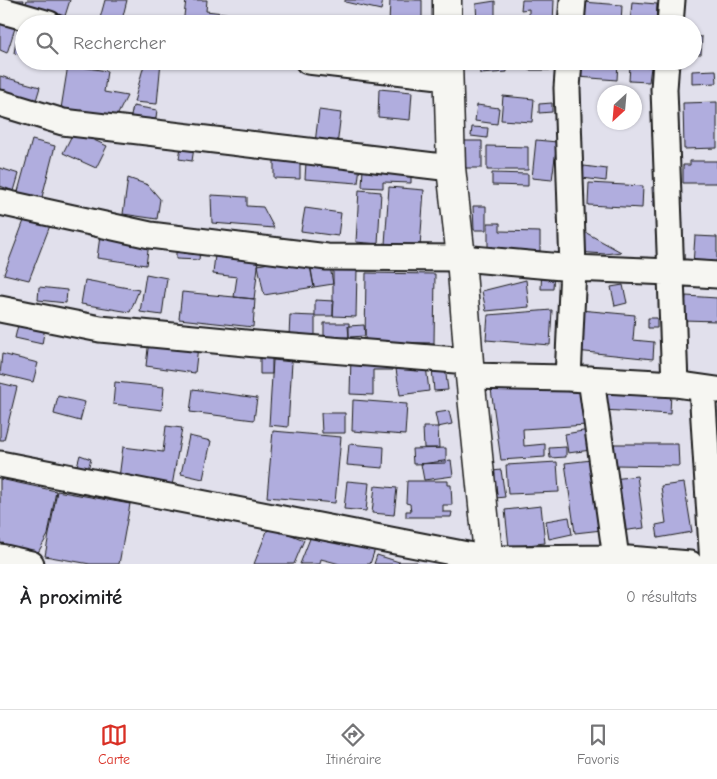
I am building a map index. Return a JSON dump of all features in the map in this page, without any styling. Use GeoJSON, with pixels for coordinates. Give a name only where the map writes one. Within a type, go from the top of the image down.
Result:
{"type":"FeatureCollection","features":[{"type":"Feature","properties":{"kind":"street"},"geometry":{"type":"LineString","coordinates":[[447,0],[447,15]]}},
{"type":"Feature","properties":{"kind":"street"},"geometry":{"type":"LineString","coordinates":[[572,15],[573,0]]}},
{"type":"Feature","properties":{"kind":"street"},"geometry":{"type":"LineString","coordinates":[[671,15],[672,0]]}},
{"type":"Feature","properties":{"kind":"street"},"geometry":{"type":"LineString","coordinates":[[0,10],[18,15]]}},
{"type":"Feature","properties":{"kind":"street"},"geometry":{"type":"LineString","coordinates":[[448,70],[452,168],[488,562]]}},
{"type":"Feature","properties":{"kind":"street"},"geometry":{"type":"LineString","coordinates":[[568,70],[573,268],[580,378],[616,558]]}},
{"type":"Feature","properties":{"kind":"street"},"geometry":{"type":"LineString","coordinates":[[665,70],[664,89],[675,384]]}},
{"type":"Feature","properties":{"kind":"street"},"geometry":{"type":"LineString","coordinates":[[0,103],[63,122],[452,168]]}},
{"type":"Feature","properties":{"kind":"street"},"geometry":{"type":"LineString","coordinates":[[0,202],[150,235],[327,257],[461,258],[573,268],[717,275]]}},
{"type":"Feature","properties":{"kind":"street"},"geometry":{"type":"LineString","coordinates":[[0,308],[100,329],[256,344],[469,369],[675,384],[709,389],[713,564]]}},
{"type":"Feature","properties":{"kind":"street"},"geometry":{"type":"LineString","coordinates":[[0,464],[488,562],[616,558],[690,564]]}},
{"type":"Feature","properties":{"kind":"street"},"geometry":{"type":"LineString","coordinates":[[0,557],[30,564]]}},
{"type":"Feature","properties":{"kind":"building"},"geometry":{"type":"Polygon","coordinates":[[[4,0],[24,0],[23,5],[4,0]]]}},
{"type":"Feature","properties":{"kind":"building"},"geometry":{"type":"Polygon","coordinates":[[[27,0],[70,0],[65,15],[26,4],[27,0]]]}},
{"type":"Feature","properties":{"kind":"building"},"geometry":{"type":"Polygon","coordinates":[[[105,0],[127,0],[123,15],[101,15],[105,0]]]}},
{"type":"Feature","properties":{"kind":"building"},"geometry":{"type":"Polygon","coordinates":[[[186,0],[207,0],[206,11],[240,15],[184,15],[186,0]]]}},
{"type":"Feature","properties":{"kind":"building"},"geometry":{"type":"Polygon","coordinates":[[[345,0],[383,0],[381,10],[345,2],[345,0]]]}},
{"type":"Feature","properties":{"kind":"building"},"geometry":{"type":"Polygon","coordinates":[[[390,0],[422,0],[422,15],[389,15],[390,0]]]}},
{"type":"Feature","properties":{"kind":"building"},"geometry":{"type":"Polygon","coordinates":[[[522,0],[554,0],[553,15],[529,15],[529,9],[521,10],[522,0]]]}},
{"type":"Feature","properties":{"kind":"building"},"geometry":{"type":"Polygon","coordinates":[[[495,1],[495,15],[477,15],[476,4],[495,1]]]}},
{"type":"Feature","properties":{"kind":"building"},"geometry":{"type":"Polygon","coordinates":[[[583,2],[622,5],[621,15],[582,15],[583,2]]]}},
{"type":"Feature","properties":{"kind":"building"},"geometry":{"type":"Polygon","coordinates":[[[632,2],[657,4],[656,15],[631,15],[632,2]]]}},
{"type":"Feature","properties":{"kind":"building"},"geometry":{"type":"Polygon","coordinates":[[[0,19],[15,25],[15,28],[7,53],[0,50],[0,19]]]}},
{"type":"Feature","properties":{"kind":"building"},"geometry":{"type":"Polygon","coordinates":[[[67,70],[107,71],[104,92],[127,96],[113,124],[60,115],[67,70]]]}},
{"type":"Feature","properties":{"kind":"building"},"geometry":{"type":"Polygon","coordinates":[[[143,70],[160,70],[157,104],[134,102],[143,70]]]}},
{"type":"Feature","properties":{"kind":"building"},"geometry":{"type":"Polygon","coordinates":[[[480,70],[507,70],[507,72],[480,74],[480,70]]]}},
{"type":"Feature","properties":{"kind":"building"},"geometry":{"type":"Polygon","coordinates":[[[578,70],[618,70],[617,80],[578,77],[578,70]]]}},
{"type":"Feature","properties":{"kind":"building"},"geometry":{"type":"Polygon","coordinates":[[[630,70],[651,70],[649,82],[629,81],[630,70]]]}},
{"type":"Feature","properties":{"kind":"building"},"geometry":{"type":"Polygon","coordinates":[[[716,70],[717,83],[692,84],[692,71],[716,70]]]}},
{"type":"Feature","properties":{"kind":"building"},"geometry":{"type":"Polygon","coordinates":[[[0,76],[40,87],[34,107],[0,97],[0,76]]]}},
{"type":"Feature","properties":{"kind":"building"},"geometry":{"type":"Polygon","coordinates":[[[379,89],[412,92],[410,120],[378,117],[379,89]]]}},
{"type":"Feature","properties":{"kind":"building"},"geometry":{"type":"Polygon","coordinates":[[[503,96],[534,99],[532,122],[501,120],[503,96]]]}},
{"type":"Feature","properties":{"kind":"building"},"geometry":{"type":"Polygon","coordinates":[[[717,102],[717,148],[684,149],[683,103],[717,102]]]}},
{"type":"Feature","properties":{"kind":"building"},"geometry":{"type":"Polygon","coordinates":[[[552,103],[552,112],[539,113],[539,104],[552,103]]]}},
{"type":"Feature","properties":{"kind":"building"},"geometry":{"type":"Polygon","coordinates":[[[477,105],[499,108],[497,124],[475,121],[477,105]]]}},
{"type":"Feature","properties":{"kind":"building"},"geometry":{"type":"Polygon","coordinates":[[[133,106],[157,110],[155,125],[130,121],[133,106]]]}},
{"type":"Feature","properties":{"kind":"building"},"geometry":{"type":"Polygon","coordinates":[[[319,110],[341,113],[337,146],[315,143],[319,110]]]}},
{"type":"Feature","properties":{"kind":"building"},"geometry":{"type":"Polygon","coordinates":[[[472,127],[488,128],[487,138],[471,136],[472,127]]]}},
{"type":"Feature","properties":{"kind":"building"},"geometry":{"type":"Polygon","coordinates":[[[74,131],[107,146],[96,168],[63,153],[74,131]]]}},
{"type":"Feature","properties":{"kind":"building"},"geometry":{"type":"Polygon","coordinates":[[[32,140],[55,146],[41,201],[17,195],[32,140]]]}},
{"type":"Feature","properties":{"kind":"building"},"geometry":{"type":"Polygon","coordinates":[[[536,140],[557,142],[552,180],[532,178],[536,140]]]}},
{"type":"Feature","properties":{"kind":"building"},"geometry":{"type":"Polygon","coordinates":[[[464,141],[482,141],[482,168],[463,168],[464,141]]]}},
{"type":"Feature","properties":{"kind":"building"},"geometry":{"type":"Polygon","coordinates":[[[487,146],[528,147],[528,170],[487,170],[487,146]]]}},
{"type":"Feature","properties":{"kind":"building"},"geometry":{"type":"Polygon","coordinates":[[[181,147],[194,148],[192,161],[179,159],[181,147]]]}},
{"type":"Feature","properties":{"kind":"building"},"geometry":{"type":"Polygon","coordinates":[[[274,160],[300,161],[300,179],[274,178],[274,160]]]}},
{"type":"Feature","properties":{"kind":"building"},"geometry":{"type":"Polygon","coordinates":[[[690,161],[717,161],[717,183],[683,183],[683,165],[690,165],[690,161]]]}},
{"type":"Feature","properties":{"kind":"building"},"geometry":{"type":"Polygon","coordinates":[[[306,162],[360,166],[358,183],[305,179],[306,162]]]}},
{"type":"Feature","properties":{"kind":"building"},"geometry":{"type":"Polygon","coordinates":[[[584,166],[607,169],[606,181],[582,178],[584,166]]]}},
{"type":"Feature","properties":{"kind":"building"},"geometry":{"type":"Polygon","coordinates":[[[0,168],[19,174],[14,191],[0,186],[0,168]]]}},
{"type":"Feature","properties":{"kind":"building"},"geometry":{"type":"Polygon","coordinates":[[[363,168],[411,174],[411,183],[383,182],[383,188],[362,187],[363,168]]]}},
{"type":"Feature","properties":{"kind":"building"},"geometry":{"type":"Polygon","coordinates":[[[492,173],[528,174],[528,186],[492,185],[492,173]]]}},
{"type":"Feature","properties":{"kind":"building"},"geometry":{"type":"Polygon","coordinates":[[[128,178],[148,185],[160,199],[157,219],[123,214],[128,178]]]}},
{"type":"Feature","properties":{"kind":"building"},"geometry":{"type":"Polygon","coordinates":[[[589,183],[643,186],[642,208],[588,205],[589,183]]]}},
{"type":"Feature","properties":{"kind":"building"},"geometry":{"type":"Polygon","coordinates":[[[389,187],[424,190],[420,247],[385,244],[389,187]]]}},
{"type":"Feature","properties":{"kind":"building"},"geometry":{"type":"Polygon","coordinates":[[[652,187],[659,187],[659,205],[653,206],[652,187]]]}},
{"type":"Feature","properties":{"kind":"building"},"geometry":{"type":"Polygon","coordinates":[[[359,190],[381,192],[378,244],[356,242],[359,190]]]}},
{"type":"Feature","properties":{"kind":"building"},"geometry":{"type":"Polygon","coordinates":[[[211,195],[247,197],[247,206],[263,207],[274,228],[212,223],[211,195]]]}},
{"type":"Feature","properties":{"kind":"building"},"geometry":{"type":"Polygon","coordinates":[[[473,206],[486,206],[486,230],[474,230],[473,206]]]}},
{"type":"Feature","properties":{"kind":"building"},"geometry":{"type":"Polygon","coordinates":[[[305,208],[341,213],[338,236],[301,231],[305,208]]]}},
{"type":"Feature","properties":{"kind":"building"},"geometry":{"type":"Polygon","coordinates":[[[25,218],[51,223],[29,280],[4,274],[25,218]]]}},
{"type":"Feature","properties":{"kind":"building"},"geometry":{"type":"Polygon","coordinates":[[[488,223],[500,223],[500,231],[540,232],[540,251],[488,250],[488,223]]]}},
{"type":"Feature","properties":{"kind":"building"},"geometry":{"type":"Polygon","coordinates":[[[581,230],[621,252],[605,254],[577,252],[581,230]]]}},
{"type":"Feature","properties":{"kind":"building"},"geometry":{"type":"Polygon","coordinates":[[[100,236],[149,243],[146,265],[97,258],[100,236]]]}},
{"type":"Feature","properties":{"kind":"building"},"geometry":{"type":"Polygon","coordinates":[[[695,236],[717,237],[717,267],[693,265],[695,236]]]}},
{"type":"Feature","properties":{"kind":"building"},"geometry":{"type":"Polygon","coordinates":[[[176,249],[200,250],[199,260],[176,259],[176,249]]]}},
{"type":"Feature","properties":{"kind":"building"},"geometry":{"type":"Polygon","coordinates":[[[215,255],[259,259],[254,299],[234,297],[237,277],[213,274],[215,255]]]}},
{"type":"Feature","properties":{"kind":"building"},"geometry":{"type":"Polygon","coordinates":[[[308,256],[314,287],[264,295],[258,265],[308,256]]]}},
{"type":"Feature","properties":{"kind":"building"},"geometry":{"type":"Polygon","coordinates":[[[330,266],[333,284],[314,287],[311,269],[330,266]]]}},
{"type":"Feature","properties":{"kind":"building"},"geometry":{"type":"Polygon","coordinates":[[[333,268],[357,269],[356,317],[333,316],[333,268]]]}},
{"type":"Feature","properties":{"kind":"building"},"geometry":{"type":"Polygon","coordinates":[[[542,268],[554,268],[553,289],[541,289],[542,268]]]}},
{"type":"Feature","properties":{"kind":"building"},"geometry":{"type":"Polygon","coordinates":[[[366,273],[435,274],[434,343],[365,342],[366,273]]]}},
{"type":"Feature","properties":{"kind":"building"},"geometry":{"type":"Polygon","coordinates":[[[146,274],[167,278],[162,315],[140,312],[146,274]]]}},
{"type":"Feature","properties":{"kind":"building"},"geometry":{"type":"Polygon","coordinates":[[[85,280],[139,290],[130,312],[81,304],[85,280]]]}},
{"type":"Feature","properties":{"kind":"building"},"geometry":{"type":"Polygon","coordinates":[[[526,280],[529,307],[486,311],[482,291],[526,280]]]}},
{"type":"Feature","properties":{"kind":"building"},"geometry":{"type":"Polygon","coordinates":[[[623,285],[627,303],[615,306],[611,287],[623,285]]]}},
{"type":"Feature","properties":{"kind":"building"},"geometry":{"type":"Polygon","coordinates":[[[39,287],[67,290],[66,303],[38,300],[39,287]]]}},
{"type":"Feature","properties":{"kind":"building"},"geometry":{"type":"Polygon","coordinates":[[[182,292],[255,299],[253,327],[179,319],[182,292]]]}},
{"type":"Feature","properties":{"kind":"building"},"geometry":{"type":"Polygon","coordinates":[[[686,296],[717,298],[717,321],[683,320],[686,296]]]}},
{"type":"Feature","properties":{"kind":"building"},"geometry":{"type":"Polygon","coordinates":[[[315,300],[334,301],[333,316],[315,316],[315,300]]]}},
{"type":"Feature","properties":{"kind":"building"},"geometry":{"type":"Polygon","coordinates":[[[552,310],[550,345],[486,340],[488,315],[552,310]]]}},
{"type":"Feature","properties":{"kind":"building"},"geometry":{"type":"Polygon","coordinates":[[[580,310],[635,315],[633,340],[654,342],[653,359],[576,351],[580,310]]]}},
{"type":"Feature","properties":{"kind":"building"},"geometry":{"type":"Polygon","coordinates":[[[290,315],[315,316],[315,336],[289,336],[290,315]]]}},
{"type":"Feature","properties":{"kind":"building"},"geometry":{"type":"Polygon","coordinates":[[[20,316],[46,322],[42,344],[15,338],[20,316]]]}},
{"type":"Feature","properties":{"kind":"building"},"geometry":{"type":"Polygon","coordinates":[[[648,318],[657,318],[657,328],[648,328],[648,318]]]}},
{"type":"Feature","properties":{"kind":"building"},"geometry":{"type":"Polygon","coordinates":[[[324,323],[349,323],[349,337],[324,338],[324,323]]]}},
{"type":"Feature","properties":{"kind":"building"},"geometry":{"type":"Polygon","coordinates":[[[364,325],[365,336],[349,337],[348,326],[364,325]]]}},
{"type":"Feature","properties":{"kind":"building"},"geometry":{"type":"Polygon","coordinates":[[[149,340],[198,346],[195,373],[146,366],[149,340]]]}},
{"type":"Feature","properties":{"kind":"building"},"geometry":{"type":"Polygon","coordinates":[[[260,352],[272,352],[272,374],[260,374],[260,352]]]}},
{"type":"Feature","properties":{"kind":"building"},"geometry":{"type":"Polygon","coordinates":[[[2,354],[38,363],[33,382],[0,374],[2,354]]]}},
{"type":"Feature","properties":{"kind":"building"},"geometry":{"type":"Polygon","coordinates":[[[351,356],[393,356],[393,370],[373,370],[373,395],[350,394],[351,356]]]}},
{"type":"Feature","properties":{"kind":"building"},"geometry":{"type":"Polygon","coordinates":[[[273,360],[292,362],[288,427],[269,425],[273,360]]]}},
{"type":"Feature","properties":{"kind":"building"},"geometry":{"type":"Polygon","coordinates":[[[426,366],[429,391],[400,395],[396,369],[426,366]]]}},
{"type":"Feature","properties":{"kind":"building"},"geometry":{"type":"Polygon","coordinates":[[[445,367],[448,390],[434,391],[432,368],[445,367]]]}},
{"type":"Feature","properties":{"kind":"building"},"geometry":{"type":"Polygon","coordinates":[[[115,382],[164,387],[162,410],[113,404],[115,382]]]}},
{"type":"Feature","properties":{"kind":"building"},"geometry":{"type":"Polygon","coordinates":[[[490,382],[582,384],[587,425],[523,429],[524,446],[545,444],[545,457],[501,460],[490,382]]]}},
{"type":"Feature","properties":{"kind":"building"},"geometry":{"type":"Polygon","coordinates":[[[0,383],[17,387],[4,440],[0,440],[0,383]]]}},
{"type":"Feature","properties":{"kind":"building"},"geometry":{"type":"Polygon","coordinates":[[[605,388],[671,392],[670,414],[603,410],[605,388]]]}},
{"type":"Feature","properties":{"kind":"building"},"geometry":{"type":"Polygon","coordinates":[[[193,389],[257,398],[254,420],[190,412],[193,389]]]}},
{"type":"Feature","properties":{"kind":"building"},"geometry":{"type":"Polygon","coordinates":[[[58,396],[85,402],[80,421],[54,414],[58,396]]]}},
{"type":"Feature","properties":{"kind":"building"},"geometry":{"type":"Polygon","coordinates":[[[353,400],[407,404],[405,435],[352,431],[353,400]]]}},
{"type":"Feature","properties":{"kind":"building"},"geometry":{"type":"Polygon","coordinates":[[[449,411],[452,424],[438,427],[435,413],[449,411]]]}},
{"type":"Feature","properties":{"kind":"building"},"geometry":{"type":"Polygon","coordinates":[[[321,413],[345,413],[345,433],[322,433],[321,413]]]}},
{"type":"Feature","properties":{"kind":"building"},"geometry":{"type":"Polygon","coordinates":[[[166,426],[182,428],[172,486],[119,478],[123,447],[163,452],[166,426]]]}},
{"type":"Feature","properties":{"kind":"building"},"geometry":{"type":"Polygon","coordinates":[[[423,427],[438,427],[439,448],[424,448],[423,427]]]}},
{"type":"Feature","properties":{"kind":"building"},"geometry":{"type":"Polygon","coordinates":[[[589,430],[591,450],[568,453],[565,434],[589,430]]]}},
{"type":"Feature","properties":{"kind":"building"},"geometry":{"type":"Polygon","coordinates":[[[273,431],[341,437],[335,503],[267,497],[273,431]]]}},
{"type":"Feature","properties":{"kind":"building"},"geometry":{"type":"Polygon","coordinates":[[[189,436],[211,441],[203,479],[181,474],[189,436]]]}},
{"type":"Feature","properties":{"kind":"building"},"geometry":{"type":"Polygon","coordinates":[[[349,444],[384,447],[383,468],[347,465],[349,444]]]}},
{"type":"Feature","properties":{"kind":"building"},"geometry":{"type":"Polygon","coordinates":[[[614,444],[678,444],[679,466],[614,465],[614,444]]]}},
{"type":"Feature","properties":{"kind":"building"},"geometry":{"type":"Polygon","coordinates":[[[566,447],[566,457],[550,458],[549,448],[566,447]]]}},
{"type":"Feature","properties":{"kind":"building"},"geometry":{"type":"Polygon","coordinates":[[[446,448],[446,463],[413,464],[412,449],[446,448]]]}},
{"type":"Feature","properties":{"kind":"building"},"geometry":{"type":"Polygon","coordinates":[[[80,455],[91,459],[88,469],[77,466],[80,455]]]}},
{"type":"Feature","properties":{"kind":"building"},"geometry":{"type":"Polygon","coordinates":[[[451,460],[453,476],[424,480],[421,464],[451,460]]]}},
{"type":"Feature","properties":{"kind":"building"},"geometry":{"type":"Polygon","coordinates":[[[592,460],[602,530],[575,533],[565,463],[592,460]]]}},
{"type":"Feature","properties":{"kind":"building"},"geometry":{"type":"Polygon","coordinates":[[[557,462],[559,492],[508,494],[506,465],[557,462]]]}},
{"type":"Feature","properties":{"kind":"building"},"geometry":{"type":"Polygon","coordinates":[[[501,470],[505,497],[496,498],[493,471],[501,470]]]}},
{"type":"Feature","properties":{"kind":"building"},"geometry":{"type":"Polygon","coordinates":[[[637,476],[644,528],[621,531],[614,479],[637,476]]]}},
{"type":"Feature","properties":{"kind":"building"},"geometry":{"type":"Polygon","coordinates":[[[0,479],[56,491],[48,535],[36,556],[0,548],[0,479]]]}},
{"type":"Feature","properties":{"kind":"building"},"geometry":{"type":"Polygon","coordinates":[[[347,481],[369,483],[366,511],[344,509],[347,481]]]}},
{"type":"Feature","properties":{"kind":"building"},"geometry":{"type":"Polygon","coordinates":[[[407,481],[448,481],[448,485],[451,485],[452,505],[443,505],[443,512],[452,512],[451,517],[406,517],[406,511],[411,511],[410,504],[406,503],[407,481]]]}},
{"type":"Feature","properties":{"kind":"building"},"geometry":{"type":"Polygon","coordinates":[[[684,483],[692,532],[658,538],[656,525],[666,523],[661,486],[684,483]]]}},
{"type":"Feature","properties":{"kind":"building"},"geometry":{"type":"Polygon","coordinates":[[[375,486],[397,488],[394,515],[372,513],[375,486]]]}},
{"type":"Feature","properties":{"kind":"building"},"geometry":{"type":"Polygon","coordinates":[[[57,491],[130,504],[119,564],[90,564],[45,556],[57,491]]]}},
{"type":"Feature","properties":{"kind":"building"},"geometry":{"type":"Polygon","coordinates":[[[541,506],[545,543],[509,547],[505,510],[541,506]]]}},
{"type":"Feature","properties":{"kind":"building"},"geometry":{"type":"Polygon","coordinates":[[[569,517],[572,534],[549,539],[546,521],[569,517]]]}},
{"type":"Feature","properties":{"kind":"building"},"geometry":{"type":"Polygon","coordinates":[[[269,526],[304,540],[294,564],[254,564],[269,526]]]}},
{"type":"Feature","properties":{"kind":"building"},"geometry":{"type":"Polygon","coordinates":[[[311,536],[375,549],[370,564],[340,564],[321,559],[320,564],[300,564],[311,536]]]}},
{"type":"Feature","properties":{"kind":"building"},"geometry":{"type":"Polygon","coordinates":[[[377,555],[399,562],[398,564],[374,564],[377,555]]]}},
{"type":"Feature","properties":{"kind":"building"},"geometry":{"type":"Polygon","coordinates":[[[399,562],[417,562],[417,564],[398,564],[399,562]]]}}]}
